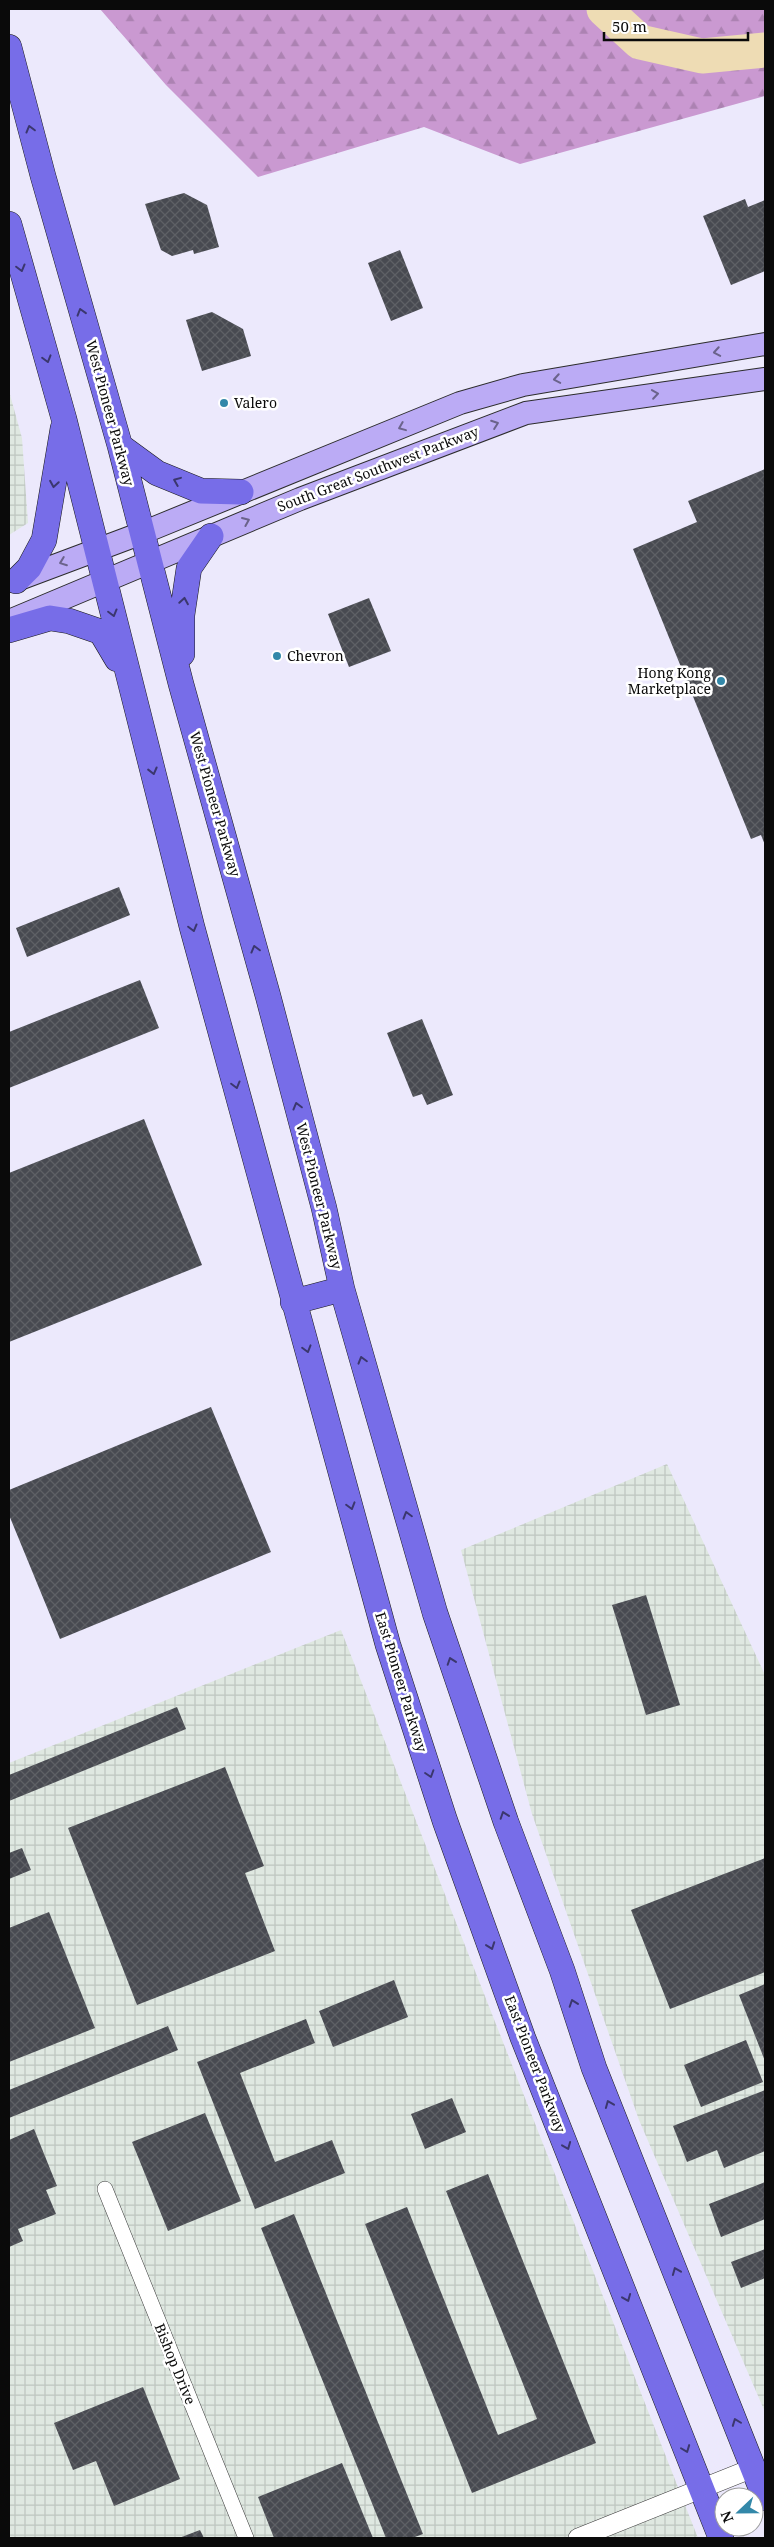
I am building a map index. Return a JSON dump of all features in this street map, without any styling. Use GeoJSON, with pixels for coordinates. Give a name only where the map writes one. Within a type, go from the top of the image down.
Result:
{"type":"FeatureCollection","features":[{"type":"Feature","properties":{"kind":"main road","name":"West Pioneer Parkway"},"geometry":{"type":"LineString","coordinates":[[9,47],[45,185],[120,446],[181,684],[324,1208],[342,1289],[435,1613],[506,1822],[562,1970],[594,2068],[754,2468]]}},
{"type":"Feature","properties":{"kind":"main road"},"geometry":{"type":"LineString","coordinates":[[9,224],[64,418],[192,927],[293,1302],[342,1289]]}},
{"type":"Feature","properties":{"kind":"main road","name":"South Great Southwest Parkway"},"geometry":{"type":"LineString","coordinates":[[12,582],[142,533],[460,403],[523,385],[765,344]]}},
{"type":"Feature","properties":{"kind":"main road","name":"South Great Southwest Parkway"},"geometry":{"type":"LineString","coordinates":[[9,621],[430,447],[526,413],[765,379]]}},
{"type":"Feature","properties":{"kind":"main road"},"geometry":{"type":"LineString","coordinates":[[12,582],[29,568],[44,540],[64,418]]}},
{"type":"Feature","properties":{"kind":"main road"},"geometry":{"type":"LineString","coordinates":[[120,446],[157,474],[201,491],[241,492]]}},
{"type":"Feature","properties":{"kind":"main road"},"geometry":{"type":"LineString","coordinates":[[181,684],[182,615],[190,568],[211,536]]}},
{"type":"Feature","properties":{"kind":"main road"},"geometry":{"type":"LineString","coordinates":[[9,630],[50,618],[69,621],[101,632],[133,688]]}},
{"type":"Feature","properties":{"kind":"main road","name":"East Pioneer Parkway"},"geometry":{"type":"LineString","coordinates":[[293,1302],[388,1644],[445,1821],[523,2038],[721,2538]]}},
{"type":"Feature","properties":{"kind":"main road"},"geometry":{"type":"LineString","coordinates":[[754,2468],[765,2498]]}},
{"type":"Feature","properties":{"kind":"street","name":"Bishop Drive"},"geometry":{"type":"LineString","coordinates":[[105,2189],[246,2538]]}},
{"type":"Feature","properties":{"kind":"street"},"geometry":{"type":"LineString","coordinates":[[578,2538],[754,2468]]}},
{"type":"Feature","properties":{"kind":"shaded area"},"geometry":{"type":"Polygon","coordinates":[[[9,391],[22,438],[28,523],[9,535],[9,391]]]}},
{"type":"Feature","properties":{"kind":"shaded area"},"geometry":{"type":"Polygon","coordinates":[[[667,1464],[765,1675],[765,2412],[639,2120],[532,1814],[461,1550],[667,1464]]]}},
{"type":"Feature","properties":{"kind":"shaded area"},"geometry":{"type":"Polygon","coordinates":[[[341,1630],[698,2538],[9,2538],[9,1763],[341,1630]]]}},
{"type":"Feature","properties":{"kind":"green space"},"geometry":{"type":"Polygon","coordinates":[[[100,9],[765,9],[765,96],[520,164],[424,127],[258,177],[166,85],[100,9]]]}},
{"type":"Feature","properties":{"kind":"building"},"geometry":{"type":"Polygon","coordinates":[[[184,193],[207,205],[219,247],[194,254],[193,250],[172,256],[161,250],[145,204],[184,193]]]}},
{"type":"Feature","properties":{"kind":"building"},"geometry":{"type":"Polygon","coordinates":[[[745,199],[748,207],[765,200],[765,271],[731,285],[703,216],[745,199]]]}},
{"type":"Feature","properties":{"kind":"building"},"geometry":{"type":"Polygon","coordinates":[[[400,250],[423,308],[391,321],[368,263],[400,250]]]}},
{"type":"Feature","properties":{"kind":"building"},"geometry":{"type":"Polygon","coordinates":[[[212,312],[243,329],[251,356],[202,371],[186,320],[212,312]]]}},
{"type":"Feature","properties":{"kind":"building"},"geometry":{"type":"Polygon","coordinates":[[[765,469],[765,845],[761,835],[751,839],[633,549],[697,522],[688,501],[765,469]]]}},
{"type":"Feature","properties":{"kind":"building"},"geometry":{"type":"Polygon","coordinates":[[[369,598],[391,651],[349,667],[328,614],[369,598]]]}},
{"type":"Feature","properties":{"kind":"building"},"geometry":{"type":"Polygon","coordinates":[[[119,887],[130,915],[27,957],[16,928],[119,887]]]}},
{"type":"Feature","properties":{"kind":"building"},"geometry":{"type":"Polygon","coordinates":[[[140,980],[159,1028],[9,1088],[9,1032],[140,980]]]}},
{"type":"Feature","properties":{"kind":"building"},"geometry":{"type":"Polygon","coordinates":[[[422,1019],[453,1095],[427,1105],[422,1094],[413,1097],[387,1033],[422,1019]]]}},
{"type":"Feature","properties":{"kind":"building"},"geometry":{"type":"Polygon","coordinates":[[[144,1119],[202,1265],[9,1342],[9,1173],[144,1119]]]}},
{"type":"Feature","properties":{"kind":"building"},"geometry":{"type":"Polygon","coordinates":[[[211,1407],[271,1552],[60,1639],[9,1515],[9,1490],[211,1407]]]}},
{"type":"Feature","properties":{"kind":"building"},"geometry":{"type":"Polygon","coordinates":[[[646,1595],[680,1705],[646,1715],[612,1605],[646,1595]]]}},
{"type":"Feature","properties":{"kind":"building"},"geometry":{"type":"Polygon","coordinates":[[[177,1707],[186,1729],[9,1801],[9,1775],[177,1707]]]}},
{"type":"Feature","properties":{"kind":"building"},"geometry":{"type":"Polygon","coordinates":[[[225,1767],[264,1866],[245,1873],[275,1951],[137,2005],[68,1828],[225,1767]]]}},
{"type":"Feature","properties":{"kind":"building"},"geometry":{"type":"Polygon","coordinates":[[[22,1848],[31,1870],[9,1879],[9,1853],[22,1848]]]}},
{"type":"Feature","properties":{"kind":"building"},"geometry":{"type":"Polygon","coordinates":[[[765,1858],[765,1972],[670,2009],[631,1910],[765,1858]]]}},
{"type":"Feature","properties":{"kind":"building"},"geometry":{"type":"Polygon","coordinates":[[[49,1912],[95,2028],[9,2062],[9,1928],[49,1912]]]}},
{"type":"Feature","properties":{"kind":"building"},"geometry":{"type":"Polygon","coordinates":[[[394,1980],[408,2017],[333,2047],[319,2011],[394,1980]]]}},
{"type":"Feature","properties":{"kind":"building"},"geometry":{"type":"Polygon","coordinates":[[[765,1984],[765,2061],[739,1995],[765,1984]]]}},
{"type":"Feature","properties":{"kind":"building"},"geometry":{"type":"Polygon","coordinates":[[[306,2019],[315,2043],[240,2073],[275,2162],[332,2140],[345,2173],[255,2209],[197,2062],[306,2019]]]}},
{"type":"Feature","properties":{"kind":"building"},"geometry":{"type":"Polygon","coordinates":[[[168,2026],[178,2050],[9,2118],[9,2090],[168,2026]]]}},
{"type":"Feature","properties":{"kind":"building"},"geometry":{"type":"Polygon","coordinates":[[[746,2040],[763,2082],[701,2107],[684,2065],[746,2040]]]}},
{"type":"Feature","properties":{"kind":"building"},"geometry":{"type":"Polygon","coordinates":[[[765,2090],[765,2151],[724,2168],[717,2150],[687,2162],[673,2126],[765,2090]]]}},
{"type":"Feature","properties":{"kind":"building"},"geometry":{"type":"Polygon","coordinates":[[[452,2098],[466,2132],[425,2149],[411,2114],[452,2098]]]}},
{"type":"Feature","properties":{"kind":"building"},"geometry":{"type":"Polygon","coordinates":[[[205,2113],[241,2201],[168,2231],[132,2142],[205,2113]]]}},
{"type":"Feature","properties":{"kind":"building"},"geometry":{"type":"Polygon","coordinates":[[[34,2129],[57,2186],[46,2190],[56,2214],[18,2229],[23,2241],[9,2247],[9,2140],[34,2129]]]}},
{"type":"Feature","properties":{"kind":"building"},"geometry":{"type":"Polygon","coordinates":[[[488,2174],[596,2443],[472,2493],[365,2224],[407,2207],[498,2435],[537,2419],[446,2191],[488,2174]]]}},
{"type":"Feature","properties":{"kind":"building"},"geometry":{"type":"Polygon","coordinates":[[[765,2182],[765,2219],[721,2237],[709,2204],[765,2182]]]}},
{"type":"Feature","properties":{"kind":"building"},"geometry":{"type":"Polygon","coordinates":[[[294,2214],[423,2534],[412,2538],[386,2538],[261,2228],[294,2214]]]}},
{"type":"Feature","properties":{"kind":"building"},"geometry":{"type":"Polygon","coordinates":[[[765,2249],[765,2278],[741,2288],[731,2262],[765,2249]]]}},
{"type":"Feature","properties":{"kind":"building"},"geometry":{"type":"Polygon","coordinates":[[[143,2387],[180,2479],[114,2506],[96,2461],[73,2470],[54,2423],[143,2387]]]}},
{"type":"Feature","properties":{"kind":"building"},"geometry":{"type":"Polygon","coordinates":[[[342,2463],[373,2538],[274,2538],[258,2497],[342,2463]]]}},
{"type":"Feature","properties":{"kind":"building"},"geometry":{"type":"Polygon","coordinates":[[[200,2530],[204,2538],[179,2538],[200,2530]]]}},
{"type":"Feature","properties":{"kind":"waterway"},"geometry":{"type":"LineString","coordinates":[[604,9],[640,42],[702,56],[765,50]]}},
{"type":"Feature","properties":{"kind":"place","name":"Valero"},"geometry":{"type":"Point","coordinates":[224,403]}},
{"type":"Feature","properties":{"kind":"place","name":"Chevron"},"geometry":{"type":"Point","coordinates":[277,656]}},
{"type":"Feature","properties":{"kind":"place","name":"Hong Kong Marketplace"},"geometry":{"type":"Point","coordinates":[721,681]}}]}
